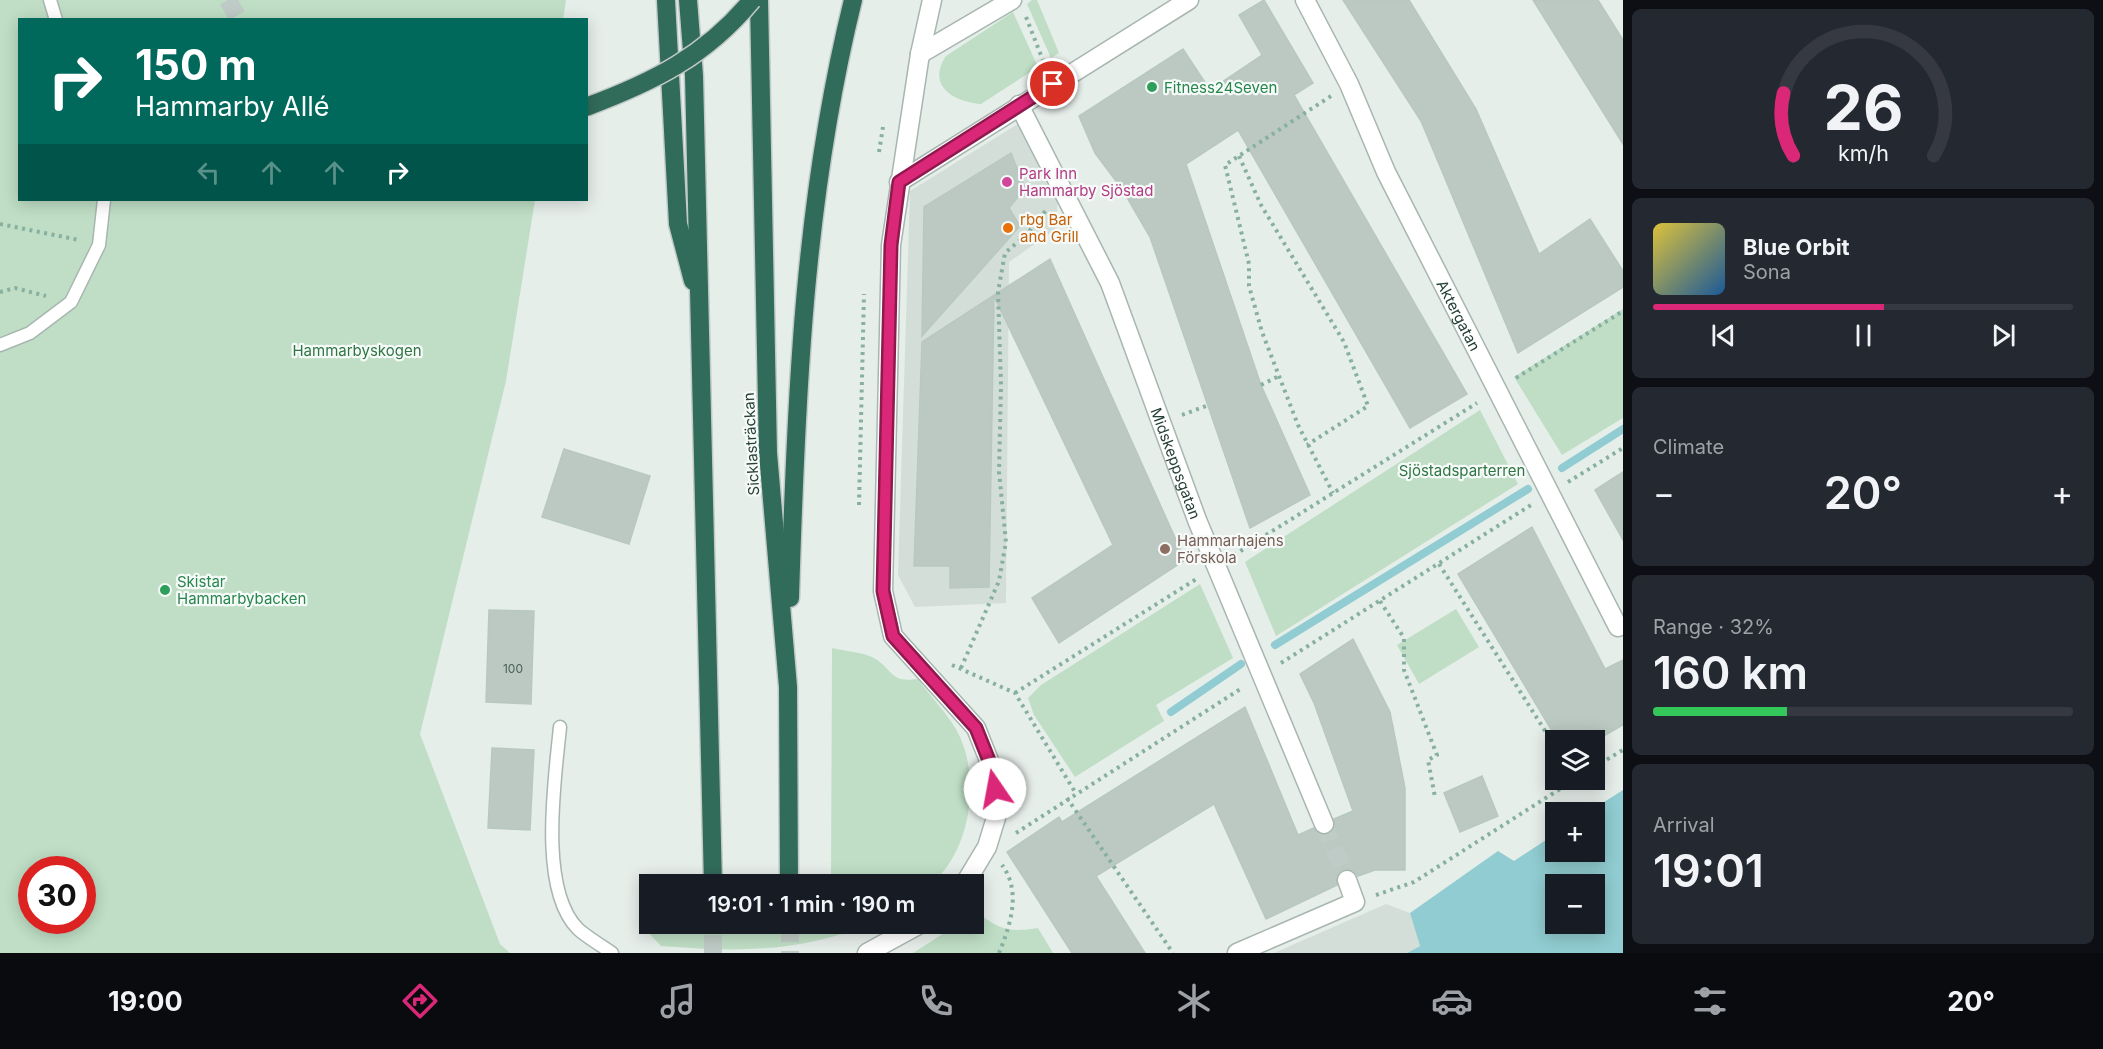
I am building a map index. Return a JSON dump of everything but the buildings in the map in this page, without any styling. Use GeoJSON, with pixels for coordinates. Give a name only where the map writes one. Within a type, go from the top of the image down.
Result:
{"type":"FeatureCollection","features":[{"type":"Feature","properties":{"kind":"highway"},"geometry":{"type":"LineString","coordinates":[[666,0],[678,224],[700,311]]}},
{"type":"Feature","properties":{"kind":"highway"},"geometry":{"type":"LineString","coordinates":[[688,0],[694,76],[713,874]]}},
{"type":"Feature","properties":{"kind":"highway"},"geometry":{"type":"LineString","coordinates":[[588,105],[642,86],[695,55],[752,0]]}},
{"type":"Feature","properties":{"kind":"highway","name":"Sicklasträckan"},"geometry":{"type":"LineString","coordinates":[[759,0],[768,453],[788,687],[789,874]]}},
{"type":"Feature","properties":{"kind":"highway"},"geometry":{"type":"LineString","coordinates":[[788,687],[795,409],[805,283],[826,125],[853,0]]}},
{"type":"Feature","properties":{"kind":"street"},"geometry":{"type":"LineString","coordinates":[[932,0],[920,54],[891,245],[883,591],[893,636],[976,728],[992,768],[998,811],[987,847],[971,874]]}},
{"type":"Feature","properties":{"kind":"street"},"geometry":{"type":"LineString","coordinates":[[899,182],[1189,0]]}},
{"type":"Feature","properties":{"kind":"street","name":"Aktergatan"},"geometry":{"type":"LineString","coordinates":[[1305,0],[1349,84],[1386,172],[1618,627]]}},
{"type":"Feature","properties":{"kind":"street"},"geometry":{"type":"LineString","coordinates":[[920,54],[1018,5]]}},
{"type":"Feature","properties":{"kind":"street","name":"Midskeppsgatan"},"geometry":{"type":"LineString","coordinates":[[1019,105],[1110,283],[1197,520],[1324,824]]}},
{"type":"Feature","properties":{"kind":"street"},"geometry":{"type":"LineString","coordinates":[[1237,953],[1355,902],[1347,880]]}},
{"type":"Feature","properties":{"kind":"street"},"geometry":{"type":"LineString","coordinates":[[867,953],[902,934]]}},
{"type":"Feature","properties":{"kind":"lane"},"geometry":{"type":"LineString","coordinates":[[50,0],[55,18]]}},
{"type":"Feature","properties":{"kind":"lane"},"geometry":{"type":"LineString","coordinates":[[0,345],[30,333],[71,302],[99,245],[104,201]]}},
{"type":"Feature","properties":{"kind":"lane"},"geometry":{"type":"LineString","coordinates":[[560,727],[551,828],[554,867],[563,903],[577,928],[612,953]]}},
{"type":"Feature","properties":{"kind":"path"},"geometry":{"type":"LineString","coordinates":[[1018,5],[1053,84]]}},
{"type":"Feature","properties":{"kind":"path"},"geometry":{"type":"LineString","coordinates":[[1333,493],[1308,445],[1262,332],[1249,286],[1249,264],[1225,165],[1349,84]]}},
{"type":"Feature","properties":{"kind":"path"},"geometry":{"type":"LineString","coordinates":[[1239,156],[1261,205],[1344,342],[1368,406],[1308,445]]}},
{"type":"Feature","properties":{"kind":"path"},"geometry":{"type":"LineString","coordinates":[[961,668],[999,581],[1006,542],[999,472],[1001,385],[998,292],[1005,253],[1027,234],[1062,191]]}},
{"type":"Feature","properties":{"kind":"path"},"geometry":{"type":"LineString","coordinates":[[0,224],[99,245]]}},
{"type":"Feature","properties":{"kind":"path"},"geometry":{"type":"LineString","coordinates":[[0,292],[15,288],[71,302]]}},
{"type":"Feature","properties":{"kind":"path"},"geometry":{"type":"LineString","coordinates":[[1015,693],[1623,311]]}},
{"type":"Feature","properties":{"kind":"path"},"geometry":{"type":"LineString","coordinates":[[1261,385],[1279,376]]}},
{"type":"Feature","properties":{"kind":"path"},"geometry":{"type":"LineString","coordinates":[[1007,838],[1075,792],[1623,448]]}},
{"type":"Feature","properties":{"kind":"path"},"geometry":{"type":"LineString","coordinates":[[1439,564],[1545,730]]}},
{"type":"Feature","properties":{"kind":"path"},"geometry":{"type":"LineString","coordinates":[[1380,601],[1404,638],[1404,670],[1437,755],[1428,760],[1435,797]]}},
{"type":"Feature","properties":{"kind":"path"},"geometry":{"type":"LineString","coordinates":[[950,665],[1015,693],[1075,792]]}},
{"type":"Feature","properties":{"kind":"path"},"geometry":{"type":"LineString","coordinates":[[1605,761],[1623,750]]}},
{"type":"Feature","properties":{"kind":"path"},"geometry":{"type":"LineString","coordinates":[[1355,902],[1414,882],[1558,790]]}},
{"type":"Feature","properties":{"kind":"path"},"geometry":{"type":"LineString","coordinates":[[1067,798],[1173,953]]}},
{"type":"Feature","properties":{"kind":"path"},"geometry":{"type":"LineString","coordinates":[[987,847],[1005,869],[1014,901],[1010,926],[999,953]]}},
{"type":"Feature","properties":{"kind":"shaded area"},"geometry":{"type":"Polygon","coordinates":[[[1024,120],[1059,190],[1055,230],[1009,262],[1006,603],[915,607],[898,575],[910,191],[1024,120]]]}},
{"type":"Feature","properties":{"kind":"shaded area"},"geometry":{"type":"Polygon","coordinates":[[[1386,904],[1410,913],[1420,946],[1407,953],[1274,953],[1386,904]]]}},
{"type":"Feature","properties":{"kind":"green space","name":"Hammarbyskogen"},"geometry":{"type":"Polygon","coordinates":[[[0,0],[566,0],[563,18],[18,18],[18,201],[535,201],[506,381],[420,734],[500,944],[510,953],[0,953],[0,0]]]}},
{"type":"Feature","properties":{"kind":"green space"},"geometry":{"type":"Polygon","coordinates":[[[1032,0],[1037,0],[1059,53],[1051,58],[1027,4],[1032,0]]]}},
{"type":"Feature","properties":{"kind":"green space"},"geometry":{"type":"Polygon","coordinates":[[[1013,12],[1038,67],[981,104],[953,96],[941,84],[939,76],[946,56],[1013,12]]]}},
{"type":"Feature","properties":{"kind":"green space","name":"Sjöstadsparterren"},"geometry":{"type":"Polygon","coordinates":[[[1623,309],[1623,418],[1562,455],[1514,377],[1623,309]]]}},
{"type":"Feature","properties":{"kind":"green space","name":"Sjöstadsparterren"},"geometry":{"type":"Polygon","coordinates":[[[1480,410],[1518,484],[1276,636],[1245,562],[1480,410]]]}},
{"type":"Feature","properties":{"kind":"green space"},"geometry":{"type":"Polygon","coordinates":[[[1200,584],[1233,658],[1156,705],[1164,721],[1075,777],[1034,715],[1028,698],[1041,685],[1200,584]]]}},
{"type":"Feature","properties":{"kind":"green space"},"geometry":{"type":"Polygon","coordinates":[[[1456,609],[1479,647],[1419,684],[1397,645],[1456,609]]]}},
{"type":"Feature","properties":{"kind":"green space"},"geometry":{"type":"Polygon","coordinates":[[[832,648],[870,656],[902,679],[918,679],[957,731],[965,749],[970,791],[963,834],[955,853],[941,874],[831,874],[832,648]]]}},
{"type":"Feature","properties":{"kind":"green space"},"geometry":{"type":"Polygon","coordinates":[[[984,917],[998,926],[1011,930],[1038,928],[1053,953],[913,953],[942,934],[984,934],[984,917]]]}},
{"type":"Feature","properties":{"kind":"green space"},"geometry":{"type":"Polygon","coordinates":[[[650,934],[843,934],[818,941],[767,948],[716,949],[661,946],[650,934]]]}},
{"type":"Feature","properties":{"kind":"water"},"geometry":{"type":"Polygon","coordinates":[[[1623,790],[1623,953],[1407,953],[1420,946],[1410,913],[1498,851],[1514,861],[1545,841],[1545,862],[1605,862],[1604,802],[1623,790]]]}},
{"type":"Feature","properties":{"kind":"waterway"},"geometry":{"type":"LineString","coordinates":[[1562,468],[1623,429]]}},
{"type":"Feature","properties":{"kind":"waterway"},"geometry":{"type":"LineString","coordinates":[[1275,645],[1528,489]]}},
{"type":"Feature","properties":{"kind":"waterway"},"geometry":{"type":"LineString","coordinates":[[1171,712],[1241,664]]}},
{"type":"Feature","properties":{"kind":"tunnel"},"geometry":{"type":"LineString","coordinates":[[228,0],[238,18]]}},
{"type":"Feature","properties":{"kind":"tunnel"},"geometry":{"type":"LineString","coordinates":[[1324,824],[1347,880]]}},
{"type":"Feature","properties":{"kind":"tunnel"},"geometry":{"type":"LineString","coordinates":[[713,934],[713,953]]}},
{"type":"Feature","properties":{"kind":"tunnel"},"geometry":{"type":"LineString","coordinates":[[790,934],[790,953]]}},
{"type":"Feature","properties":{"kind":"place","name":"Fitness24Seven"},"geometry":{"type":"Point","coordinates":[1152,87]}},
{"type":"Feature","properties":{"kind":"place","name":"Park Inn Hammarby Sjöstad"},"geometry":{"type":"Point","coordinates":[1007,182]}},
{"type":"Feature","properties":{"kind":"place","name":"rbg Bar and Grill"},"geometry":{"type":"Point","coordinates":[1008,228]}},
{"type":"Feature","properties":{"kind":"place","name":"Hammarhajens Förskola"},"geometry":{"type":"Point","coordinates":[1165,549]}},
{"type":"Feature","properties":{"kind":"place","name":"Skistar Hammarbybacken"},"geometry":{"type":"Point","coordinates":[165,590]}},
{"type":"Feature","properties":{"kind":"route"},"geometry":{"type":"LineString","coordinates":[[995,789],[992,768],[976,728],[893,636],[883,591],[891,245],[899,182],[1053,84]]}}]}
